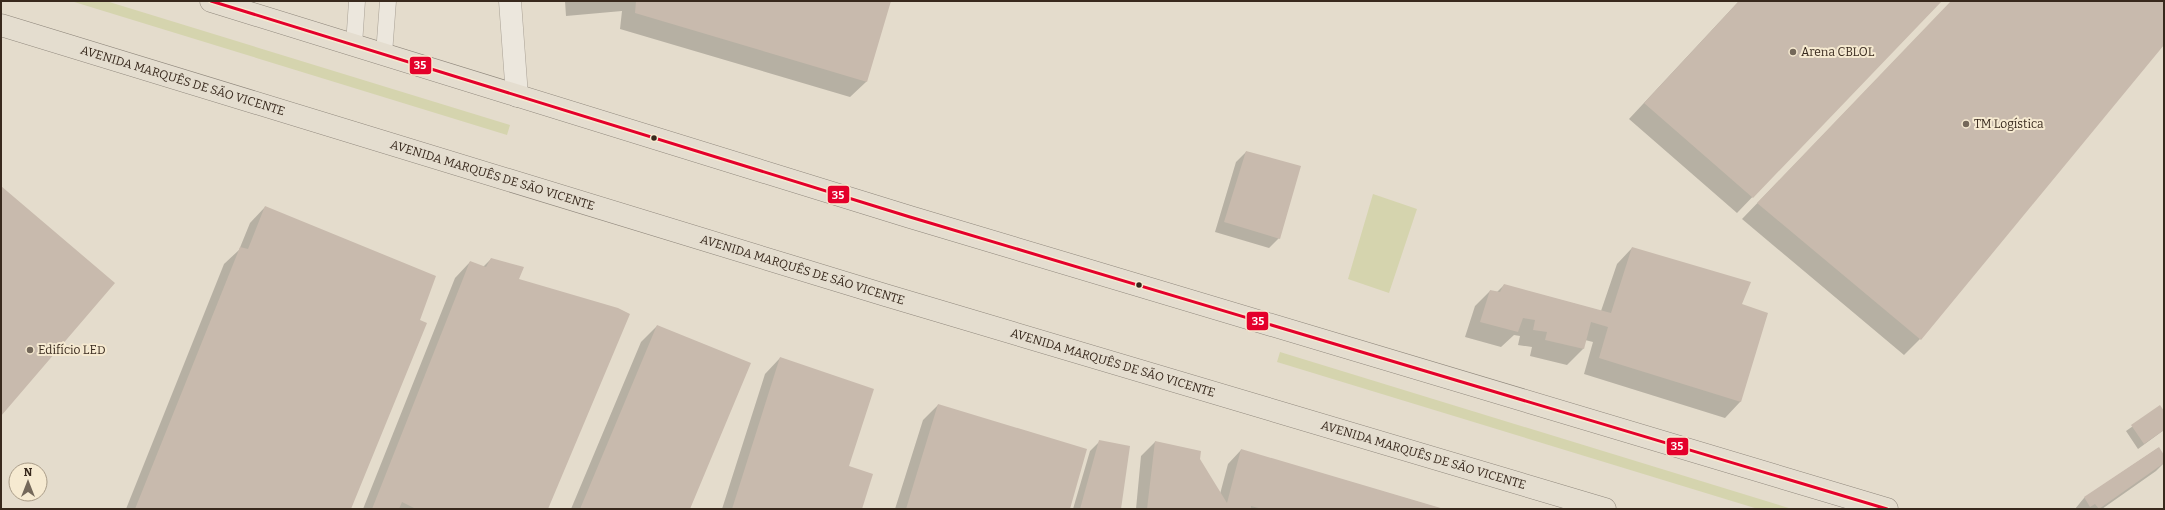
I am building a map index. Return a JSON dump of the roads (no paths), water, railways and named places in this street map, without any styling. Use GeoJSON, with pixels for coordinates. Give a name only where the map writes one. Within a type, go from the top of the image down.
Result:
{"type":"FeatureCollection","features":[{"type":"Feature","properties":{"kind":"main road"},"geometry":{"type":"LineString","coordinates":[[211,1],[925,221],[1887,509]]}},
{"type":"Feature","properties":{"kind":"main road","name":"AVENIDA MARQUÊS DE SÃO VICENTE"},"geometry":{"type":"LineString","coordinates":[[1,25],[878,293],[1605,509]]}},
{"type":"Feature","properties":{"kind":"street"},"geometry":{"type":"LineString","coordinates":[[510,1],[517,96]]}},
{"type":"Feature","properties":{"kind":"lane"},"geometry":{"type":"LineString","coordinates":[[354,45],[357,1]]}},
{"type":"Feature","properties":{"kind":"lane"},"geometry":{"type":"LineString","coordinates":[[384,54],[388,1]]}},
{"type":"Feature","properties":{"kind":"place","name":"Arena CBLOL"},"geometry":{"type":"Point","coordinates":[1793,52]}},
{"type":"Feature","properties":{"kind":"place","name":"TM Logística"},"geometry":{"type":"Point","coordinates":[1966,124]}},
{"type":"Feature","properties":{"kind":"place","name":"Edifício LED"},"geometry":{"type":"Point","coordinates":[30,350]}}]}
